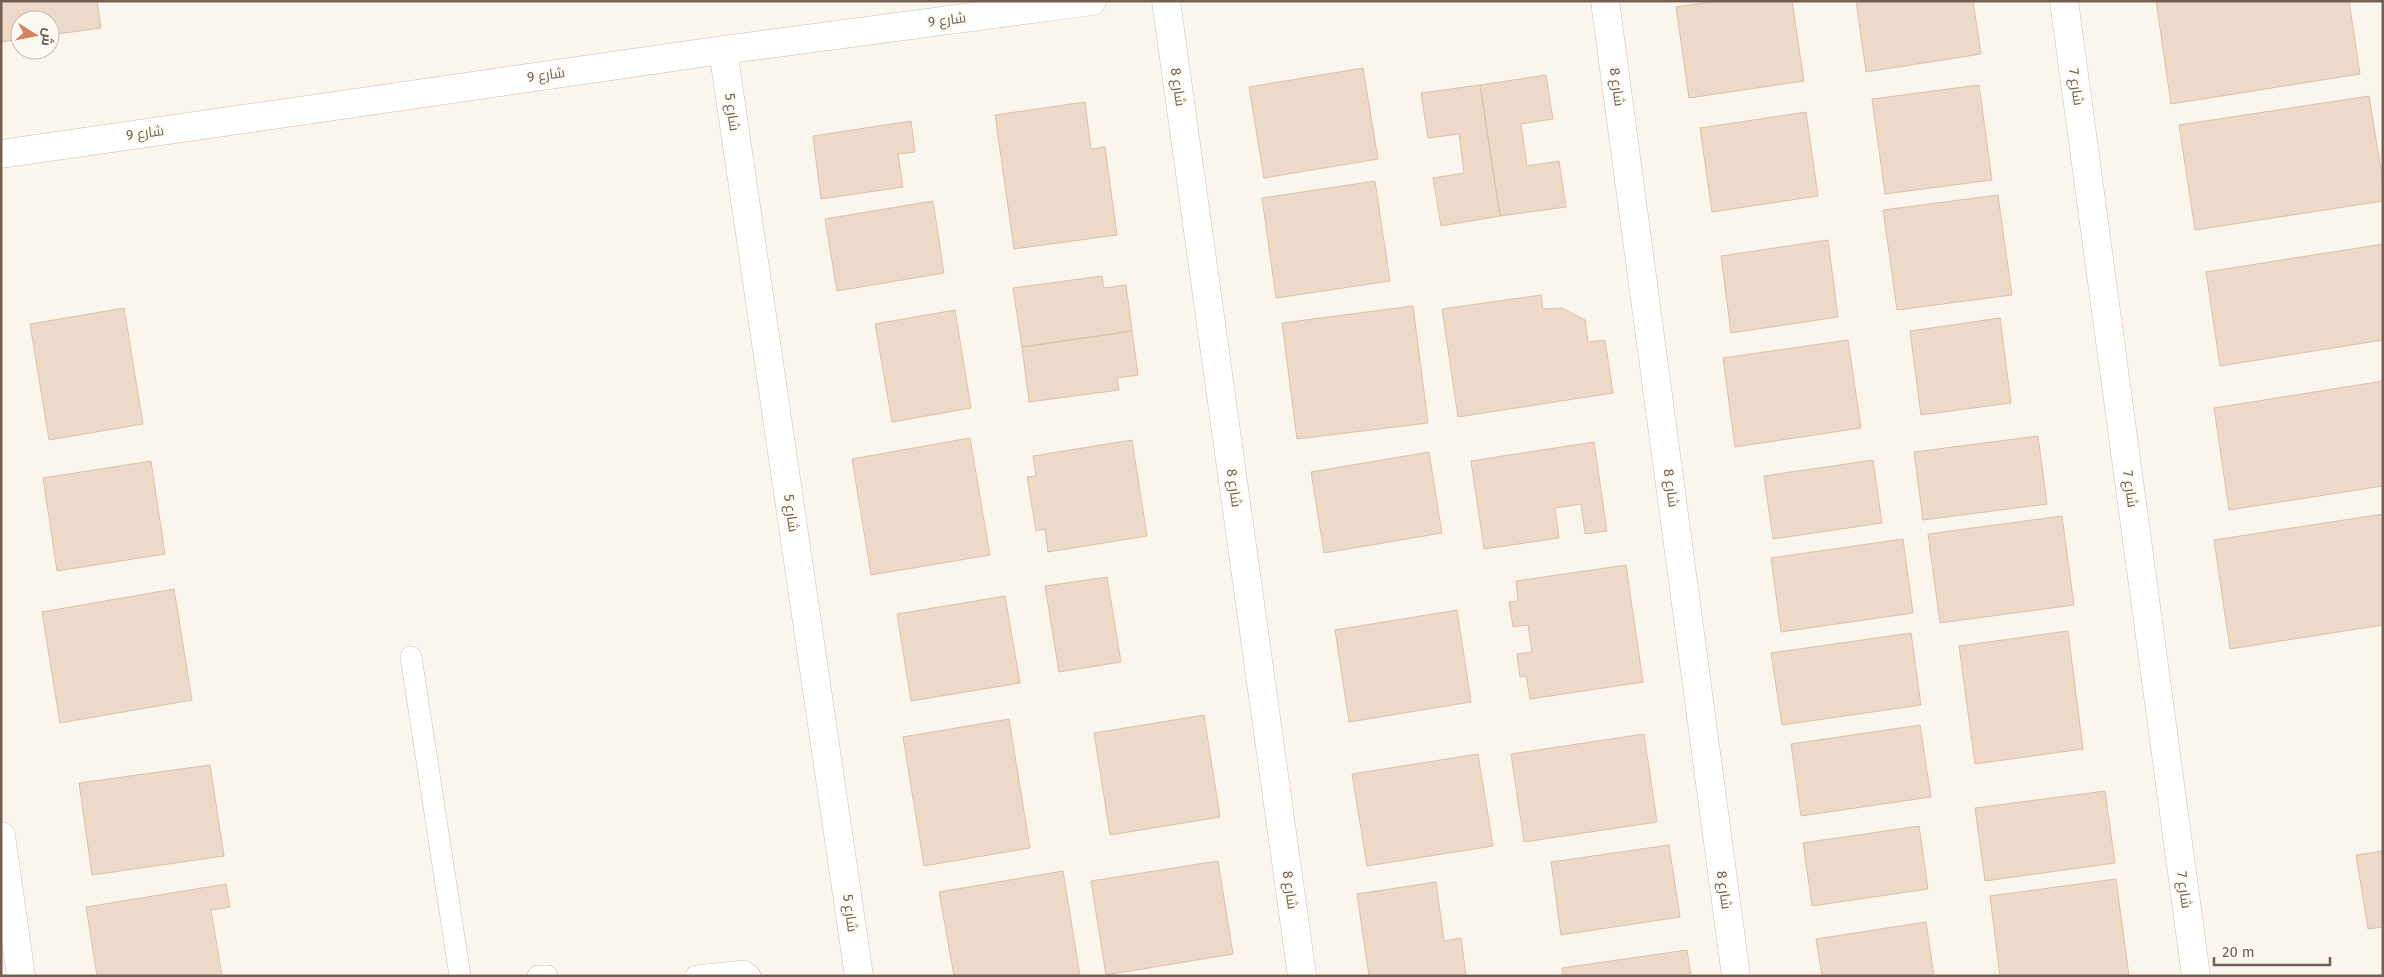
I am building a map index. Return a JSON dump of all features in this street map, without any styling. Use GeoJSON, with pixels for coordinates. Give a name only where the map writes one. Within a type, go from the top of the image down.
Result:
{"type":"FeatureCollection","features":[{"type":"Feature","properties":{"kind":"street","name":"شارع 9"},"geometry":{"type":"LineString","coordinates":[[1,154],[723,50],[1092,1]]}},
{"type":"Feature","properties":{"kind":"street","name":"شارع 8"},"geometry":{"type":"LineString","coordinates":[[1166,1],[1302,976]]}},
{"type":"Feature","properties":{"kind":"street","name":"شارع 8"},"geometry":{"type":"LineString","coordinates":[[1606,1],[1736,976]]}},
{"type":"Feature","properties":{"kind":"street","name":"شارع 7"},"geometry":{"type":"LineString","coordinates":[[2064,1],[2196,976]]}},
{"type":"Feature","properties":{"kind":"street","name":"شارع 5"},"geometry":{"type":"LineString","coordinates":[[723,50],[859,976]]}},
{"type":"Feature","properties":{"kind":"street"},"geometry":{"type":"LineString","coordinates":[[1,836],[21,976]]}},
{"type":"Feature","properties":{"kind":"lane"},"geometry":{"type":"LineString","coordinates":[[411,657],[460,976]]}},
{"type":"Feature","properties":{"kind":"lane"},"geometry":{"type":"LineString","coordinates":[[696,976],[744,971],[750,976]]}},
{"type":"Feature","properties":{"kind":"lane"},"geometry":{"type":"LineString","coordinates":[[538,976],[547,976]]}},
{"type":"Feature","properties":{"kind":"building"},"geometry":{"type":"Polygon","coordinates":[[[1,1],[97,1],[101,28],[60,34],[60,10],[10,10],[10,41],[1,42],[1,1]]]}},
{"type":"Feature","properties":{"kind":"building"},"geometry":{"type":"Polygon","coordinates":[[[1715,1],[1792,1],[1804,81],[1689,98],[1676,7],[1715,1]]]}},
{"type":"Feature","properties":{"kind":"building"},"geometry":{"type":"Polygon","coordinates":[[[1856,1],[1973,1],[1981,54],[1866,72],[1856,1]]]}},
{"type":"Feature","properties":{"kind":"building"},"geometry":{"type":"Polygon","coordinates":[[[2156,1],[2349,1],[2360,74],[2171,104],[2156,1]]]}},
{"type":"Feature","properties":{"kind":"building"},"geometry":{"type":"Polygon","coordinates":[[[1363,68],[1378,159],[1264,178],[1249,87],[1363,68]]]}},
{"type":"Feature","properties":{"kind":"building"},"geometry":{"type":"Polygon","coordinates":[[[1546,75],[1553,119],[1521,124],[1527,166],[1559,161],[1566,207],[1500,216],[1480,85],[1546,75]]]}},
{"type":"Feature","properties":{"kind":"building"},"geometry":{"type":"Polygon","coordinates":[[[1480,85],[1500,216],[1441,226],[1433,178],[1464,173],[1459,134],[1428,138],[1421,93],[1480,85]]]}},
{"type":"Feature","properties":{"kind":"building"},"geometry":{"type":"Polygon","coordinates":[[[1979,85],[1992,180],[1885,194],[1872,99],[1979,85]]]}},
{"type":"Feature","properties":{"kind":"building"},"geometry":{"type":"Polygon","coordinates":[[[2369,96],[2383,182],[2383,201],[2195,230],[2179,125],[2369,96]]]}},
{"type":"Feature","properties":{"kind":"building"},"geometry":{"type":"Polygon","coordinates":[[[1085,102],[1091,149],[1105,147],[1117,235],[1014,249],[995,115],[1085,102]]]}},
{"type":"Feature","properties":{"kind":"building"},"geometry":{"type":"Polygon","coordinates":[[[1806,112],[1818,196],[1712,212],[1700,128],[1806,112]]]}},
{"type":"Feature","properties":{"kind":"building"},"geometry":{"type":"Polygon","coordinates":[[[911,121],[915,152],[898,154],[903,187],[821,199],[813,136],[911,121]]]}},
{"type":"Feature","properties":{"kind":"building"},"geometry":{"type":"Polygon","coordinates":[[[1375,181],[1390,281],[1276,298],[1262,198],[1375,181]]]}},
{"type":"Feature","properties":{"kind":"building"},"geometry":{"type":"Polygon","coordinates":[[[1998,195],[2012,295],[1897,310],[1883,210],[1998,195]]]}},
{"type":"Feature","properties":{"kind":"building"},"geometry":{"type":"Polygon","coordinates":[[[933,201],[944,273],[837,291],[825,219],[933,201]]]}},
{"type":"Feature","properties":{"kind":"building"},"geometry":{"type":"Polygon","coordinates":[[[1828,240],[1838,317],[1731,333],[1721,256],[1828,240]]]}},
{"type":"Feature","properties":{"kind":"building"},"geometry":{"type":"Polygon","coordinates":[[[2383,244],[2383,340],[2220,366],[2206,272],[2383,244]]]}},
{"type":"Feature","properties":{"kind":"building"},"geometry":{"type":"Polygon","coordinates":[[[1102,276],[1104,288],[1126,285],[1132,331],[1022,347],[1013,288],[1102,276]]]}},
{"type":"Feature","properties":{"kind":"building"},"geometry":{"type":"Polygon","coordinates":[[[1541,295],[1543,309],[1562,308],[1585,320],[1588,342],[1605,340],[1613,393],[1458,417],[1442,309],[1541,295]]]}},
{"type":"Feature","properties":{"kind":"building"},"geometry":{"type":"Polygon","coordinates":[[[1413,306],[1428,423],[1297,439],[1282,323],[1413,306]]]}},
{"type":"Feature","properties":{"kind":"building"},"geometry":{"type":"Polygon","coordinates":[[[124,308],[143,424],[49,440],[30,324],[124,308]]]}},
{"type":"Feature","properties":{"kind":"building"},"geometry":{"type":"Polygon","coordinates":[[[955,310],[971,408],[892,422],[875,324],[955,310]]]}},
{"type":"Feature","properties":{"kind":"building"},"geometry":{"type":"Polygon","coordinates":[[[2000,318],[2011,403],[1921,415],[1910,331],[2000,318]]]}},
{"type":"Feature","properties":{"kind":"building"},"geometry":{"type":"Polygon","coordinates":[[[1132,331],[1138,375],[1117,378],[1119,390],[1029,402],[1022,347],[1132,331]]]}},
{"type":"Feature","properties":{"kind":"building"},"geometry":{"type":"Polygon","coordinates":[[[1848,340],[1861,428],[1735,447],[1723,358],[1848,340]]]}},
{"type":"Feature","properties":{"kind":"building"},"geometry":{"type":"Polygon","coordinates":[[[2383,381],[2383,486],[2229,510],[2214,408],[2383,381]]]}},
{"type":"Feature","properties":{"kind":"building"},"geometry":{"type":"Polygon","coordinates":[[[2038,436],[2047,504],[1923,520],[1914,452],[2038,436]]]}},
{"type":"Feature","properties":{"kind":"building"},"geometry":{"type":"Polygon","coordinates":[[[970,438],[990,555],[871,575],[852,459],[970,438]]]}},
{"type":"Feature","properties":{"kind":"building"},"geometry":{"type":"Polygon","coordinates":[[[1132,440],[1147,536],[1048,552],[1045,529],[1036,531],[1027,477],[1036,476],[1033,456],[1132,440]]]}},
{"type":"Feature","properties":{"kind":"building"},"geometry":{"type":"Polygon","coordinates":[[[1594,442],[1607,531],[1585,534],[1581,504],[1555,508],[1559,538],[1484,549],[1471,461],[1594,442]]]}},
{"type":"Feature","properties":{"kind":"building"},"geometry":{"type":"Polygon","coordinates":[[[1429,452],[1442,533],[1324,553],[1311,472],[1429,452]]]}},
{"type":"Feature","properties":{"kind":"building"},"geometry":{"type":"Polygon","coordinates":[[[1873,460],[1882,523],[1773,539],[1764,476],[1873,460]]]}},
{"type":"Feature","properties":{"kind":"building"},"geometry":{"type":"Polygon","coordinates":[[[151,461],[165,554],[57,571],[43,478],[151,461]]]}},
{"type":"Feature","properties":{"kind":"building"},"geometry":{"type":"Polygon","coordinates":[[[2383,514],[2383,625],[2230,649],[2214,540],[2383,514]]]}},
{"type":"Feature","properties":{"kind":"building"},"geometry":{"type":"Polygon","coordinates":[[[2062,516],[2074,605],[1940,623],[1928,534],[2062,516]]]}},
{"type":"Feature","properties":{"kind":"building"},"geometry":{"type":"Polygon","coordinates":[[[1903,539],[1913,613],[1781,632],[1771,558],[1903,539]]]}},
{"type":"Feature","properties":{"kind":"building"},"geometry":{"type":"Polygon","coordinates":[[[1626,565],[1643,682],[1530,699],[1526,676],[1520,677],[1517,654],[1532,652],[1528,625],[1513,627],[1509,602],[1518,601],[1516,581],[1626,565]]]}},
{"type":"Feature","properties":{"kind":"building"},"geometry":{"type":"Polygon","coordinates":[[[1107,577],[1121,662],[1059,672],[1045,586],[1107,577]]]}},
{"type":"Feature","properties":{"kind":"building"},"geometry":{"type":"Polygon","coordinates":[[[174,589],[192,700],[60,723],[42,612],[174,589]]]}},
{"type":"Feature","properties":{"kind":"building"},"geometry":{"type":"Polygon","coordinates":[[[1005,596],[1020,683],[911,701],[897,614],[1005,596]]]}},
{"type":"Feature","properties":{"kind":"building"},"geometry":{"type":"Polygon","coordinates":[[[1457,610],[1471,702],[1349,722],[1335,630],[1457,610]]]}},
{"type":"Feature","properties":{"kind":"building"},"geometry":{"type":"Polygon","coordinates":[[[2068,631],[2083,749],[1975,764],[1959,646],[2068,631]]]}},
{"type":"Feature","properties":{"kind":"building"},"geometry":{"type":"Polygon","coordinates":[[[1911,633],[1921,705],[1782,725],[1771,653],[1911,633]]]}},
{"type":"Feature","properties":{"kind":"building"},"geometry":{"type":"Polygon","coordinates":[[[1204,715],[1220,817],[1110,835],[1094,733],[1204,715]]]}},
{"type":"Feature","properties":{"kind":"building"},"geometry":{"type":"Polygon","coordinates":[[[1009,719],[1030,848],[924,866],[903,737],[1009,719]]]}},
{"type":"Feature","properties":{"kind":"building"},"geometry":{"type":"Polygon","coordinates":[[[1920,725],[1931,797],[1801,816],[1791,744],[1920,725]]]}},
{"type":"Feature","properties":{"kind":"building"},"geometry":{"type":"Polygon","coordinates":[[[1644,734],[1657,822],[1524,842],[1511,754],[1644,734]]]}},
{"type":"Feature","properties":{"kind":"building"},"geometry":{"type":"Polygon","coordinates":[[[1478,754],[1493,846],[1367,866],[1352,774],[1478,754]]]}},
{"type":"Feature","properties":{"kind":"building"},"geometry":{"type":"Polygon","coordinates":[[[210,765],[224,856],[92,875],[79,783],[210,765]]]}},
{"type":"Feature","properties":{"kind":"building"},"geometry":{"type":"Polygon","coordinates":[[[2105,791],[2115,863],[1985,881],[1975,808],[2105,791]]]}},
{"type":"Feature","properties":{"kind":"building"},"geometry":{"type":"Polygon","coordinates":[[[1919,826],[1928,889],[1812,906],[1803,843],[1919,826]]]}},
{"type":"Feature","properties":{"kind":"building"},"geometry":{"type":"Polygon","coordinates":[[[1669,845],[1680,917],[1561,935],[1551,862],[1669,845]]]}},
{"type":"Feature","properties":{"kind":"building"},"geometry":{"type":"Polygon","coordinates":[[[2383,851],[2383,927],[2368,929],[2356,855],[2383,851]]]}},
{"type":"Feature","properties":{"kind":"building"},"geometry":{"type":"Polygon","coordinates":[[[1218,861],[1233,954],[1106,975],[1091,881],[1218,861]]]}},
{"type":"Feature","properties":{"kind":"building"},"geometry":{"type":"Polygon","coordinates":[[[1063,871],[1080,976],[954,976],[939,892],[1063,871]]]}},
{"type":"Feature","properties":{"kind":"building"},"geometry":{"type":"Polygon","coordinates":[[[2116,879],[2129,976],[2000,976],[1990,896],[2116,879]]]}},
{"type":"Feature","properties":{"kind":"building"},"geometry":{"type":"Polygon","coordinates":[[[1436,882],[1444,941],[1461,938],[1466,976],[1369,976],[1357,894],[1436,882]]]}},
{"type":"Feature","properties":{"kind":"building"},"geometry":{"type":"Polygon","coordinates":[[[226,884],[230,907],[211,910],[222,976],[97,976],[86,907],[226,884]]]}},
{"type":"Feature","properties":{"kind":"building"},"geometry":{"type":"Polygon","coordinates":[[[1926,922],[1934,976],[1822,976],[1816,939],[1926,922]]]}},
{"type":"Feature","properties":{"kind":"building"},"geometry":{"type":"Polygon","coordinates":[[[1687,950],[1691,976],[1563,976],[1562,968],[1687,950]]]}}]}
